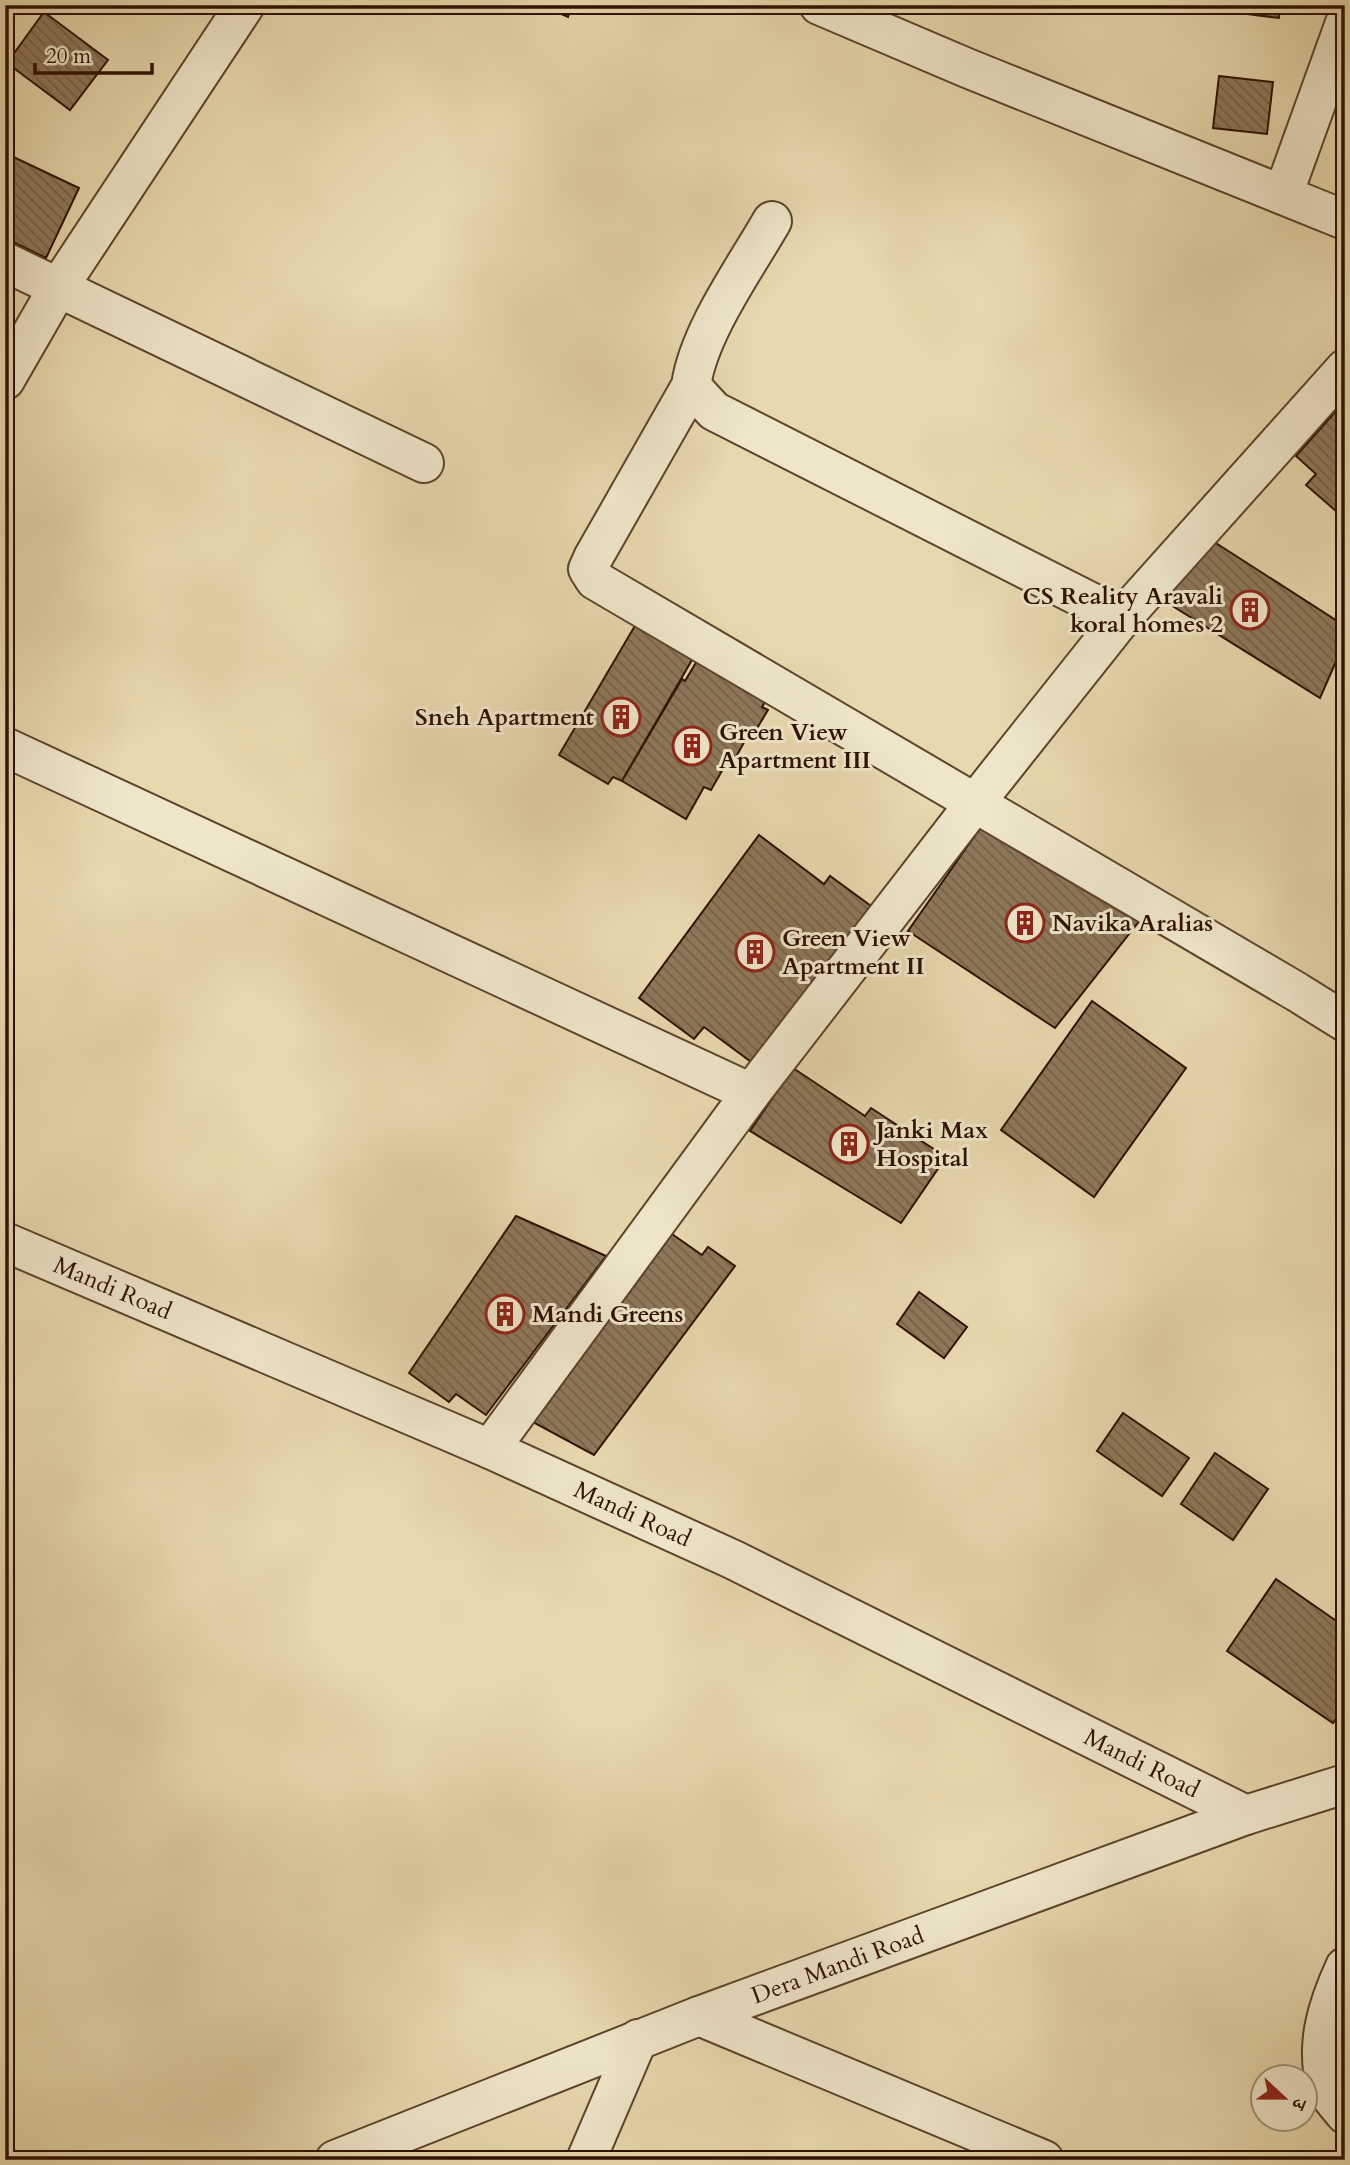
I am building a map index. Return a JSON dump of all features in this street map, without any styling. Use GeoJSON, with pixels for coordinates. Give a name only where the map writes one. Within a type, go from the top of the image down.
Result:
{"type":"FeatureCollection","features":[{"type":"Feature","properties":{"kind":"street"},"geometry":{"type":"LineString","coordinates":[[5,380],[58,288],[245,5]]}},
{"type":"Feature","properties":{"kind":"street"},"geometry":{"type":"LineString","coordinates":[[819,5],[967,68],[1345,220]]}},
{"type":"Feature","properties":{"kind":"street"},"geometry":{"type":"LineString","coordinates":[[1283,195],[1345,23]]}},
{"type":"Feature","properties":{"kind":"street"},"geometry":{"type":"LineString","coordinates":[[772,221],[703,340],[693,366],[691,386],[593,558],[589,569],[595,580],[1345,1022]]}},
{"type":"Feature","properties":{"kind":"street"},"geometry":{"type":"LineString","coordinates":[[5,262],[424,463]]}},
{"type":"Feature","properties":{"kind":"street"},"geometry":{"type":"LineString","coordinates":[[490,1449],[751,1093],[975,803],[1122,618],[1345,369]]}},
{"type":"Feature","properties":{"kind":"street"},"geometry":{"type":"LineString","coordinates":[[691,386],[714,411],[1122,618]]}},
{"type":"Feature","properties":{"kind":"street"},"geometry":{"type":"LineString","coordinates":[[5,747],[751,1093]]}},
{"type":"Feature","properties":{"kind":"street","name":"Mandi Road"},"geometry":{"type":"LineString","coordinates":[[5,1242],[490,1449],[734,1560],[1246,1815]]}},
{"type":"Feature","properties":{"kind":"street","name":"Dera Mandi Road"},"geometry":{"type":"LineString","coordinates":[[335,2160],[699,2016],[1246,1815],[1345,1784]]}},
{"type":"Feature","properties":{"kind":"street"},"geometry":{"type":"LineString","coordinates":[[1345,1967],[1335,1989],[1320,2046],[1327,2089],[1345,2114]]}},
{"type":"Feature","properties":{"kind":"street"},"geometry":{"type":"LineString","coordinates":[[699,2016],[1044,2160]]}},
{"type":"Feature","properties":{"kind":"street"},"geometry":{"type":"LineString","coordinates":[[586,2160],[638,2039]]}},
{"type":"Feature","properties":{"kind":"building"},"geometry":{"type":"Polygon","coordinates":[[[540,5],[572,5],[568,17],[540,5]]]}},
{"type":"Feature","properties":{"kind":"building"},"geometry":{"type":"Polygon","coordinates":[[[588,5],[610,5],[607,13],[588,5]]]}},
{"type":"Feature","properties":{"kind":"building"},"geometry":{"type":"Polygon","coordinates":[[[1224,5],[1280,5],[1279,18],[1223,11],[1224,5]]]}},
{"type":"Feature","properties":{"kind":"building"},"geometry":{"type":"Polygon","coordinates":[[[44,12],[108,60],[70,110],[7,63],[44,12]]]}},
{"type":"Feature","properties":{"kind":"building"},"geometry":{"type":"Polygon","coordinates":[[[1219,76],[1273,82],[1267,134],[1213,128],[1219,76]]]}},
{"type":"Feature","properties":{"kind":"building"},"geometry":{"type":"Polygon","coordinates":[[[5,153],[79,188],[46,258],[5,238],[5,153]]]}},
{"type":"Feature","properties":{"kind":"building"},"geometry":{"type":"Polygon","coordinates":[[[1345,401],[1344,518],[1306,485],[1316,474],[1296,456],[1345,401]]]}},
{"type":"Feature","properties":{"kind":"building","name":"CS Reality Aravali koral homes 2"},"geometry":{"type":"Polygon","coordinates":[[[1205,536],[1345,626],[1345,641],[1320,698],[1155,595],[1205,536]]]}},
{"type":"Feature","properties":{"kind":"building","name":"Sneh Apartment"},"geometry":{"type":"Polygon","coordinates":[[[643,612],[700,646],[622,781],[613,777],[608,784],[559,755],[643,612]]]}},
{"type":"Feature","properties":{"kind":"building","name":"Green View Apartment III"},"geometry":{"type":"Polygon","coordinates":[[[701,654],[770,694],[762,707],[768,710],[756,730],[752,728],[732,764],[727,762],[711,790],[704,787],[686,819],[622,781],[682,679],[685,681],[701,654]]]}},
{"type":"Feature","properties":{"kind":"building","name":"Navika Aralias"},"geometry":{"type":"Polygon","coordinates":[[[990,814],[1144,915],[1055,1028],[908,931],[990,814]]]}},
{"type":"Feature","properties":{"kind":"building","name":"Green View Apartment II"},"geometry":{"type":"Polygon","coordinates":[[[759,835],[824,884],[830,876],[871,906],[754,1064],[704,1027],[694,1039],[639,998],[759,835]]]}},
{"type":"Feature","properties":{"kind":"building"},"geometry":{"type":"Polygon","coordinates":[[[1092,1001],[1186,1068],[1094,1197],[1001,1130],[1092,1001]]]}},
{"type":"Feature","properties":{"kind":"building","name":"Janki Max Hospital"},"geometry":{"type":"Polygon","coordinates":[[[793,1068],[865,1116],[871,1108],[946,1157],[901,1223],[750,1131],[793,1068]]]}},
{"type":"Feature","properties":{"kind":"building","name":"Mandi Greens"},"geometry":{"type":"Polygon","coordinates":[[[516,1216],[606,1256],[486,1415],[456,1394],[449,1402],[409,1373],[516,1216]]]}},
{"type":"Feature","properties":{"kind":"building"},"geometry":{"type":"Polygon","coordinates":[[[669,1232],[702,1255],[708,1247],[735,1266],[594,1455],[529,1420],[669,1232]]]}},
{"type":"Feature","properties":{"kind":"building"},"geometry":{"type":"Polygon","coordinates":[[[919,1292],[967,1327],[944,1358],[897,1324],[919,1292]]]}},
{"type":"Feature","properties":{"kind":"building"},"geometry":{"type":"Polygon","coordinates":[[[1123,1413],[1189,1458],[1162,1496],[1097,1451],[1123,1413]]]}},
{"type":"Feature","properties":{"kind":"building"},"geometry":{"type":"Polygon","coordinates":[[[1215,1453],[1268,1489],[1233,1540],[1181,1504],[1215,1453]]]}},
{"type":"Feature","properties":{"kind":"building"},"geometry":{"type":"Polygon","coordinates":[[[1276,1579],[1345,1627],[1345,1706],[1333,1723],[1227,1651],[1276,1579]]]}},
{"type":"Feature","properties":{"kind":"place","name":"CS Reality Aravali koral homes 2"},"geometry":{"type":"Point","coordinates":[1250,610]}},
{"type":"Feature","properties":{"kind":"place","name":"Sneh Apartment"},"geometry":{"type":"Point","coordinates":[621,717]}},
{"type":"Feature","properties":{"kind":"place","name":"Green View Apartment III"},"geometry":{"type":"Point","coordinates":[692,746]}},
{"type":"Feature","properties":{"kind":"place","name":"Navika Aralias"},"geometry":{"type":"Point","coordinates":[1025,923]}},
{"type":"Feature","properties":{"kind":"place","name":"Green View Apartment II"},"geometry":{"type":"Point","coordinates":[755,952]}},
{"type":"Feature","properties":{"kind":"place","name":"Janki Max Hospital"},"geometry":{"type":"Point","coordinates":[849,1144]}},
{"type":"Feature","properties":{"kind":"place","name":"Mandi Greens"},"geometry":{"type":"Point","coordinates":[505,1314]}}]}
